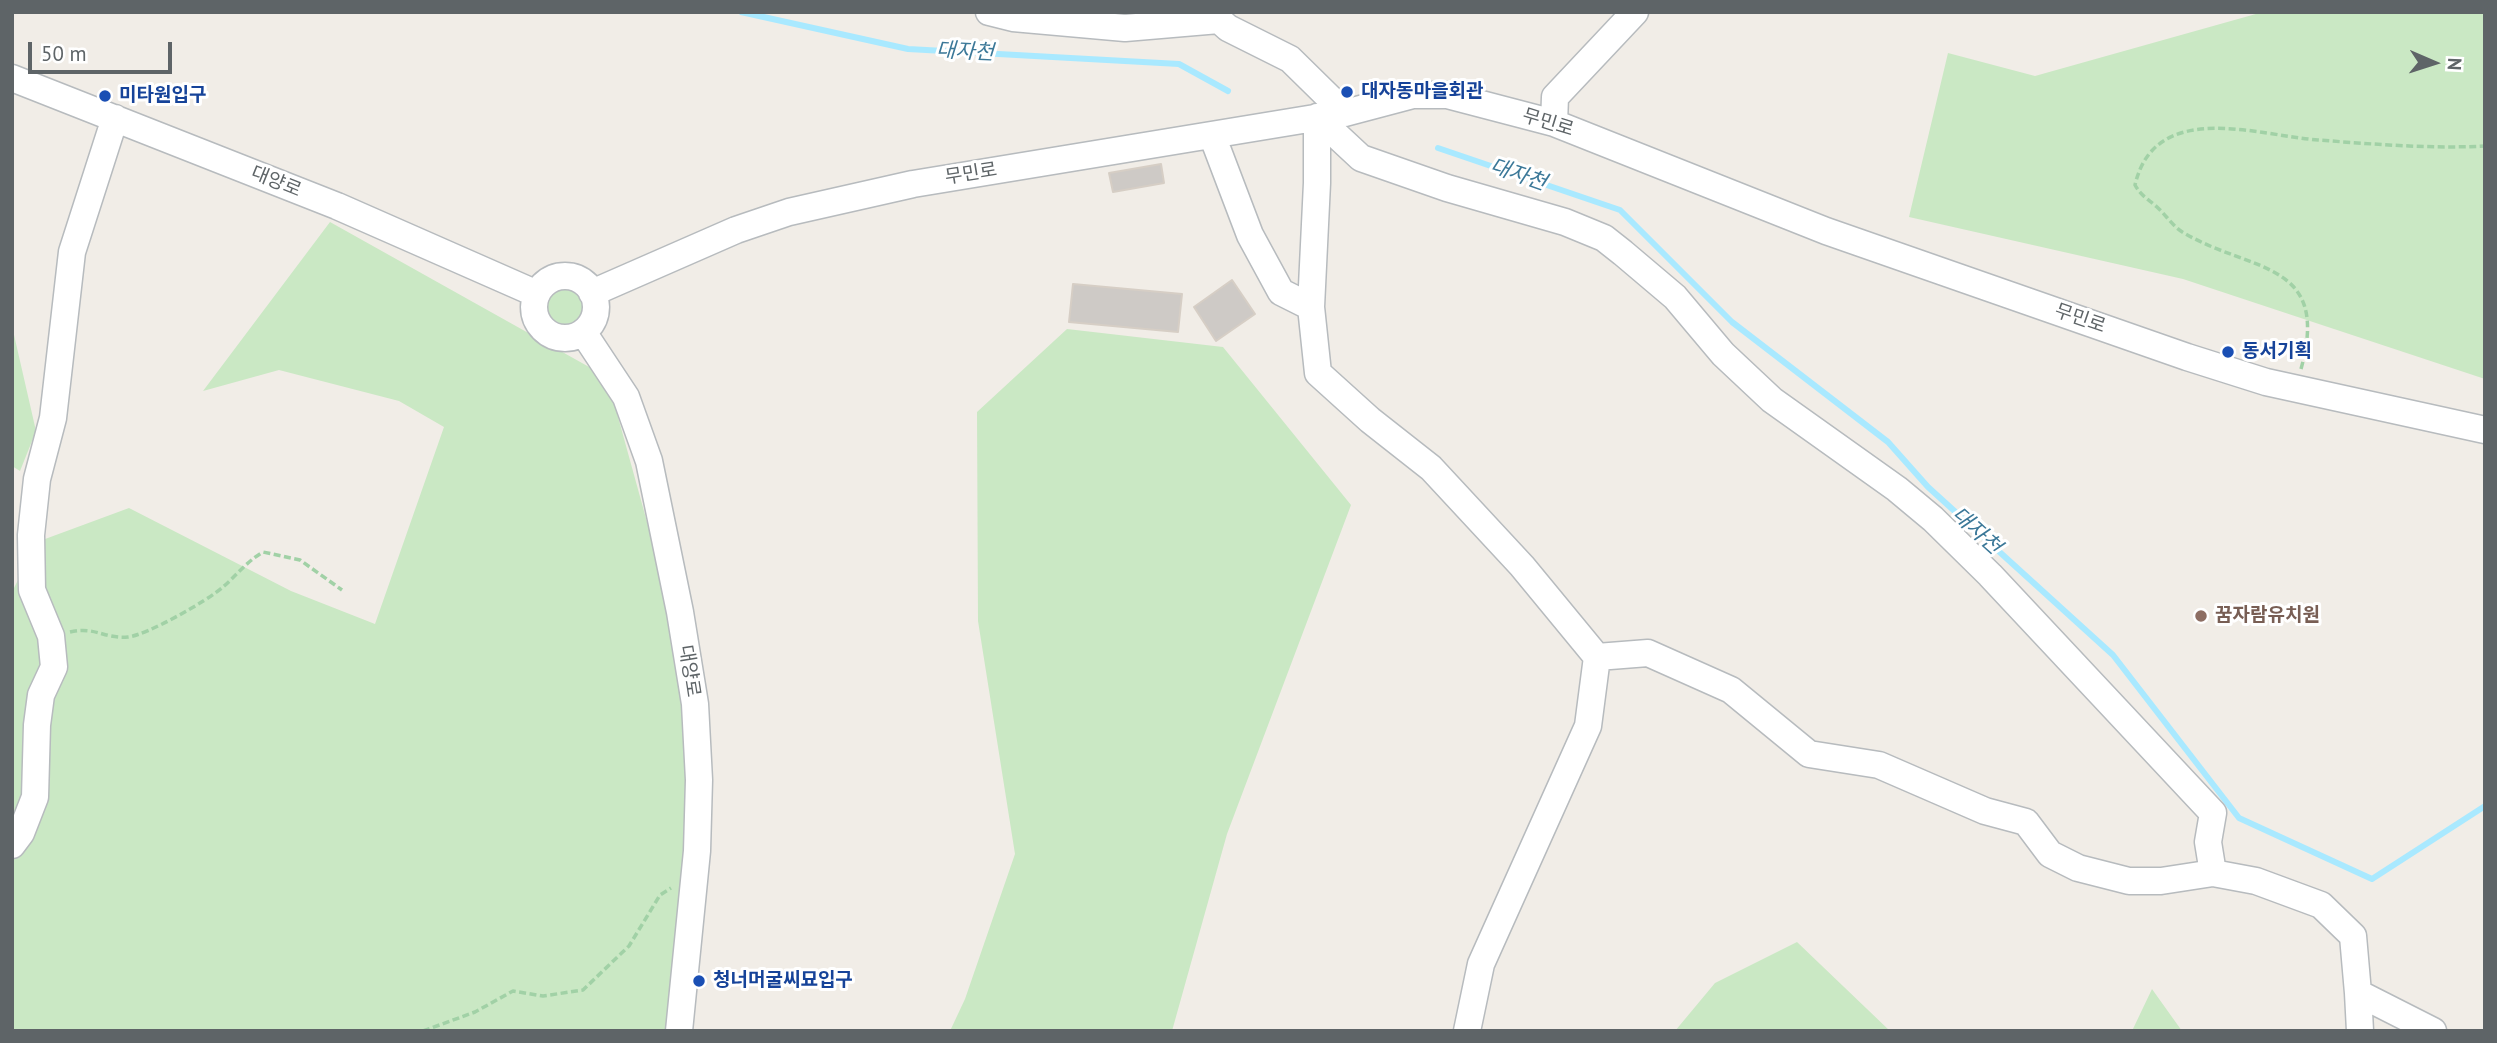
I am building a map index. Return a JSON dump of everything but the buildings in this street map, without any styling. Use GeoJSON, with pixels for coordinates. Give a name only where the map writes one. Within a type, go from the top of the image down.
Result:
{"type":"FeatureCollection","features":[{"type":"Feature","properties":{"kind":"street"},"geometry":{"type":"LineString","coordinates":[[989,12],[1013,18],[1125,28],[1219,16],[1228,28],[1290,59],[1345,113]]}},
{"type":"Feature","properties":{"kind":"street"},"geometry":{"type":"LineString","coordinates":[[1554,123],[1555,97],[1635,12]]}},
{"type":"Feature","properties":{"kind":"street","name":"대양로"},"geometry":{"type":"LineString","coordinates":[[12,78],[337,206],[537,295]]}},
{"type":"Feature","properties":{"kind":"street","name":"무민로"},"geometry":{"type":"LineString","coordinates":[[592,293],[736,230],[789,212],[912,184],[1345,113],[1413,95],[1447,95],[1554,123],[1826,231],[2188,357],[2297,388],[2485,430]]}},
{"type":"Feature","properties":{"kind":"street"},"geometry":{"type":"LineString","coordinates":[[1317,117],[1311,307],[1318,373],[1370,420],[1432,468],[1522,566],[1597,657],[1588,726],[1481,964],[1467,1031]]}},
{"type":"Feature","properties":{"kind":"street"},"geometry":{"type":"LineString","coordinates":[[1317,117],[1361,158],[1447,188],[1564,222],[1604,238],[1623,253],[1675,297],[1723,354],[1772,400],[1897,489],[1990,575],[2213,813],[2208,842],[2213,873]]}},
{"type":"Feature","properties":{"kind":"street"},"geometry":{"type":"LineString","coordinates":[[12,845],[21,833],[35,797],[37,724],[41,695],[54,667],[51,636],[32,590],[31,535],[37,479],[53,418],[72,252],[114,118]]}},
{"type":"Feature","properties":{"kind":"street"},"geometry":{"type":"LineString","coordinates":[[1212,135],[1250,234],[1281,292],[1311,307]]}},
{"type":"Feature","properties":{"kind":"street"},"geometry":{"type":"LineString","coordinates":[[561,276],[582,281],[592,293],[594,316],[583,332],[564,337],[546,331],[536,316],[537,295],[542,286],[561,276]]}},
{"type":"Feature","properties":{"kind":"street","name":"대양로"},"geometry":{"type":"LineString","coordinates":[[583,332],[626,397],[649,461],[680,612],[695,704],[699,780],[695,873],[679,1031]]}},
{"type":"Feature","properties":{"kind":"street"},"geometry":{"type":"LineString","coordinates":[[1597,657],[1648,653],[1731,690],[1809,754],[1879,765],[1986,811],[2026,822],[2050,854],[2078,869],[2129,881],[2161,881],[2213,873],[2256,881],[2321,905],[2353,936],[2360,1031]]}},
{"type":"Feature","properties":{"kind":"street"},"geometry":{"type":"LineString","coordinates":[[2358,993],[2433,1031]]}},
{"type":"Feature","properties":{"kind":"path"},"geometry":{"type":"LineString","coordinates":[[2297,388],[2310,334],[2306,312],[2294,288],[2272,269],[2206,243],[2175,226],[2140,194],[2135,185],[2144,161],[2172,138],[2197,130],[2227,126],[2314,140],[2485,146]]}},
{"type":"Feature","properties":{"kind":"path"},"geometry":{"type":"LineString","coordinates":[[51,636],[88,628],[107,636],[130,637],[195,607],[222,588],[247,561],[263,552],[300,560],[342,590]]}},
{"type":"Feature","properties":{"kind":"path"},"geometry":{"type":"LineString","coordinates":[[423,1031],[475,1012],[513,991],[543,996],[583,990],[629,946],[660,895],[695,873]]}},
{"type":"Feature","properties":{"kind":"green space"},"geometry":{"type":"Polygon","coordinates":[[[2263,12],[2485,12],[2485,379],[2183,279],[1909,217],[1948,53],[2035,76],[2263,12]]]}},
{"type":"Feature","properties":{"kind":"green space"},"geometry":{"type":"Polygon","coordinates":[[[330,222],[607,377],[655,551],[704,704],[666,1031],[12,1031],[12,592],[37,542],[129,508],[291,591],[375,624],[444,427],[399,401],[279,370],[203,391],[330,222]]]}},
{"type":"Feature","properties":{"kind":"green space"},"geometry":{"type":"Polygon","coordinates":[[[565,289],[577,295],[583,307],[577,319],[565,325],[553,319],[547,307],[553,295],[565,289]]]}},
{"type":"Feature","properties":{"kind":"green space"},"geometry":{"type":"Polygon","coordinates":[[[12,326],[36,431],[20,471],[12,466],[12,326]]]}},
{"type":"Feature","properties":{"kind":"green space"},"geometry":{"type":"Polygon","coordinates":[[[1067,329],[1223,347],[1351,505],[1227,834],[1172,1031],[950,1031],[965,999],[1015,854],[978,621],[977,412],[1067,329]]]}},
{"type":"Feature","properties":{"kind":"green space"},"geometry":{"type":"Polygon","coordinates":[[[1797,942],[1890,1031],[1675,1031],[1715,983],[1797,942]]]}},
{"type":"Feature","properties":{"kind":"green space"},"geometry":{"type":"Polygon","coordinates":[[[2152,989],[2182,1031],[2132,1031],[2152,989]]]}},
{"type":"Feature","properties":{"kind":"waterway","name":"대자천"},"geometry":{"type":"LineString","coordinates":[[741,12],[908,49],[1179,64],[1228,91]]}},
{"type":"Feature","properties":{"kind":"waterway","name":"대자천"},"geometry":{"type":"LineString","coordinates":[[1438,148],[1620,210],[1732,322],[1888,442],[1928,487],[2113,655],[2239,818],[2372,879],[2485,806]]}},
{"type":"Feature","properties":{"kind":"place","name":"대자동마을회관"},"geometry":{"type":"Point","coordinates":[1347,92]}},
{"type":"Feature","properties":{"kind":"place","name":"미타원입구"},"geometry":{"type":"Point","coordinates":[105,96]}},
{"type":"Feature","properties":{"kind":"place","name":"동서기획"},"geometry":{"type":"Point","coordinates":[2228,352]}},
{"type":"Feature","properties":{"kind":"place","name":"꿈자람유치원"},"geometry":{"type":"Point","coordinates":[2201,616]}},
{"type":"Feature","properties":{"kind":"place","name":"청너머굴씨묘입구"},"geometry":{"type":"Point","coordinates":[699,981]}}]}
